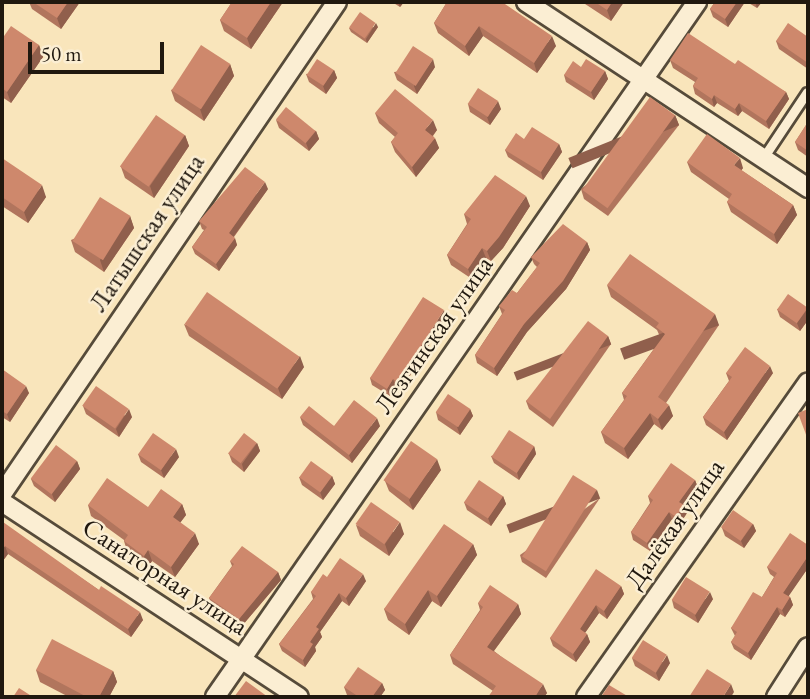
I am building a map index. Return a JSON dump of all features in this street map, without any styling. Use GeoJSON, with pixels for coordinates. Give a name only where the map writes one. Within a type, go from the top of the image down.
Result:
{"type":"FeatureCollection","features":[{"type":"Feature","properties":{"kind":"street","name":"Латышская улица"},"geometry":{"type":"LineString","coordinates":[[2,494],[337,2]]}},
{"type":"Feature","properties":{"kind":"street"},"geometry":{"type":"LineString","coordinates":[[526,2],[808,188]]}},
{"type":"Feature","properties":{"kind":"street","name":"Лезгинская улица"},"geometry":{"type":"LineString","coordinates":[[215,697],[697,2]]}},
{"type":"Feature","properties":{"kind":"street","name":"Далёкая улица"},"geometry":{"type":"LineString","coordinates":[[586,697],[808,382]]}},
{"type":"Feature","properties":{"kind":"street","name":"Санаторная улица"},"geometry":{"type":"LineString","coordinates":[[2,502],[299,697]]}},
{"type":"Feature","properties":{"kind":"street"},"geometry":{"type":"LineString","coordinates":[[776,697],[808,647]]}},
{"type":"Feature","properties":{"kind":"lane"},"geometry":{"type":"LineString","coordinates":[[763,158],[807,92]]}},
{"type":"Feature","properties":{"kind":"building"},"geometry":{"type":"Polygon","coordinates":[[[33,2],[68,2],[57,18],[33,2]]]}},
{"type":"Feature","properties":{"kind":"building"},"geometry":{"type":"Polygon","coordinates":[[[232,2],[271,2],[247,38],[220,20],[232,2]]]}},
{"type":"Feature","properties":{"kind":"building"},"geometry":{"type":"Polygon","coordinates":[[[447,2],[502,2],[552,36],[534,63],[479,26],[465,46],[434,23],[447,2]]]}},
{"type":"Feature","properties":{"kind":"building"},"geometry":{"type":"Polygon","coordinates":[[[595,2],[612,2],[607,10],[595,2]]]}},
{"type":"Feature","properties":{"kind":"building"},"geometry":{"type":"Polygon","coordinates":[[[715,2],[737,2],[725,19],[710,9],[715,2]]]}},
{"type":"Feature","properties":{"kind":"building"},"geometry":{"type":"Polygon","coordinates":[[[360,12],[376,23],[365,38],[349,28],[360,12]]]}},
{"type":"Feature","properties":{"kind":"building"},"geometry":{"type":"Polygon","coordinates":[[[788,23],[808,37],[808,63],[776,41],[788,23]]]}},
{"type":"Feature","properties":{"kind":"building"},"geometry":{"type":"Polygon","coordinates":[[[11,26],[39,45],[7,92],[2,88],[2,39],[11,26]]]}},
{"type":"Feature","properties":{"kind":"building"},"geometry":{"type":"Polygon","coordinates":[[[688,33],[735,64],[738,60],[786,92],[766,121],[739,103],[735,109],[714,95],[712,99],[693,86],[698,78],[670,60],[688,33]]]}},
{"type":"Feature","properties":{"kind":"building"},"geometry":{"type":"Polygon","coordinates":[[[201,45],[230,64],[201,109],[172,90],[201,45]]]}},
{"type":"Feature","properties":{"kind":"building"},"geometry":{"type":"Polygon","coordinates":[[[413,46],[433,59],[416,86],[396,73],[413,46]]]}},
{"type":"Feature","properties":{"kind":"building"},"geometry":{"type":"Polygon","coordinates":[[[317,59],[334,70],[323,86],[307,75],[317,59]]]}},
{"type":"Feature","properties":{"kind":"building"},"geometry":{"type":"Polygon","coordinates":[[[586,59],[605,71],[591,92],[564,75],[573,61],[581,67],[586,59]]]}},
{"type":"Feature","properties":{"kind":"building"},"geometry":{"type":"Polygon","coordinates":[[[478,88],[498,101],[488,117],[468,104],[478,88]]]}},
{"type":"Feature","properties":{"kind":"building"},"geometry":{"type":"Polygon","coordinates":[[[395,89],[433,120],[425,130],[435,138],[412,167],[391,142],[398,133],[375,113],[395,89]]]}},
{"type":"Feature","properties":{"kind":"building"},"geometry":{"type":"Polygon","coordinates":[[[650,97],[675,115],[607,208],[582,190],[650,97]]]}},
{"type":"Feature","properties":{"kind":"building"},"geometry":{"type":"Polygon","coordinates":[[[286,107],[316,131],[305,143],[276,119],[286,107]]]}},
{"type":"Feature","properties":{"kind":"building"},"geometry":{"type":"Polygon","coordinates":[[[156,115],[185,135],[149,187],[120,167],[156,115]]]}},
{"type":"Feature","properties":{"kind":"building"},"geometry":{"type":"Polygon","coordinates":[[[808,122],[808,151],[795,142],[808,122]]]}},
{"type":"Feature","properties":{"kind":"building"},"geometry":{"type":"Polygon","coordinates":[[[532,127],[559,144],[541,172],[505,150],[516,133],[524,139],[532,127]]]}},
{"type":"Feature","properties":{"kind":"building"},"geometry":{"type":"Polygon","coordinates":[[[707,134],[740,158],[734,165],[793,205],[774,234],[727,202],[732,194],[687,162],[707,134]]]}},
{"type":"Feature","properties":{"kind":"building"},"geometry":{"type":"Polygon","coordinates":[[[2,158],[42,185],[24,212],[2,197],[2,158]]]}},
{"type":"Feature","properties":{"kind":"building"},"geometry":{"type":"Polygon","coordinates":[[[245,167],[265,182],[229,233],[235,238],[216,264],[192,247],[207,227],[199,221],[245,167]]]}},
{"type":"Feature","properties":{"kind":"building"},"geometry":{"type":"Polygon","coordinates":[[[495,175],[526,196],[499,237],[487,251],[482,248],[468,269],[447,255],[471,219],[464,214],[495,175]]]}},
{"type":"Feature","properties":{"kind":"building"},"geometry":{"type":"Polygon","coordinates":[[[100,197],[131,216],[103,260],[72,241],[100,197]]]}},
{"type":"Feature","properties":{"kind":"building"},"geometry":{"type":"Polygon","coordinates":[[[563,224],[587,242],[563,281],[524,324],[494,368],[475,355],[505,310],[499,306],[512,290],[517,293],[540,263],[531,257],[563,224]]]}},
{"type":"Feature","properties":{"kind":"building"},"geometry":{"type":"Polygon","coordinates":[[[630,254],[715,314],[658,397],[669,405],[658,419],[650,413],[624,448],[601,432],[627,396],[622,393],[665,334],[656,327],[659,323],[607,285],[630,254]]]}},
{"type":"Feature","properties":{"kind":"building"},"geometry":{"type":"Polygon","coordinates":[[[207,292],[300,357],[277,389],[185,324],[207,292]]]}},
{"type":"Feature","properties":{"kind":"building"},"geometry":{"type":"Polygon","coordinates":[[[788,294],[808,308],[797,323],[777,310],[788,294]]]}},
{"type":"Feature","properties":{"kind":"building"},"geometry":{"type":"Polygon","coordinates":[[[423,297],[444,310],[398,382],[393,379],[387,389],[370,378],[423,297]]]}},
{"type":"Feature","properties":{"kind":"building"},"geometry":{"type":"Polygon","coordinates":[[[588,321],[608,336],[550,419],[526,401],[588,321]]]}},
{"type":"Feature","properties":{"kind":"building"},"geometry":{"type":"Polygon","coordinates":[[[745,347],[770,366],[724,432],[703,417],[732,377],[726,373],[745,347]]]}},
{"type":"Feature","properties":{"kind":"building"},"geometry":{"type":"Polygon","coordinates":[[[2,369],[26,386],[7,414],[2,411],[2,369]]]}},
{"type":"Feature","properties":{"kind":"building"},"geometry":{"type":"Polygon","coordinates":[[[96,386],[129,409],[115,429],[82,406],[96,386]]]}},
{"type":"Feature","properties":{"kind":"building"},"geometry":{"type":"Polygon","coordinates":[[[448,394],[470,409],[458,427],[436,412],[448,394]]]}},
{"type":"Feature","properties":{"kind":"building"},"geometry":{"type":"Polygon","coordinates":[[[354,400],[377,418],[349,455],[300,417],[309,406],[334,426],[354,400]]]}},
{"type":"Feature","properties":{"kind":"building"},"geometry":{"type":"Polygon","coordinates":[[[808,409],[808,440],[798,413],[808,409]]]}},
{"type":"Feature","properties":{"kind":"building"},"geometry":{"type":"Polygon","coordinates":[[[509,430],[534,446],[517,473],[492,457],[509,430]]]}},
{"type":"Feature","properties":{"kind":"building"},"geometry":{"type":"Polygon","coordinates":[[[153,433],[176,449],[161,470],[138,454],[153,433]]]}},
{"type":"Feature","properties":{"kind":"building"},"geometry":{"type":"Polygon","coordinates":[[[244,433],[257,443],[241,463],[228,453],[244,433]]]}},
{"type":"Feature","properties":{"kind":"building"},"geometry":{"type":"Polygon","coordinates":[[[411,441],[437,459],[410,499],[383,480],[411,441]]]}},
{"type":"Feature","properties":{"kind":"building"},"geometry":{"type":"Polygon","coordinates":[[[56,445],[77,461],[51,494],[31,479],[56,445]]]}},
{"type":"Feature","properties":{"kind":"building"},"geometry":{"type":"Polygon","coordinates":[[[311,461],[332,476],[320,492],[299,477],[311,461]]]}},
{"type":"Feature","properties":{"kind":"building"},"geometry":{"type":"Polygon","coordinates":[[[671,463],[695,480],[679,502],[684,505],[676,517],[669,512],[647,543],[631,532],[653,500],[648,496],[671,463]]]}},
{"type":"Feature","properties":{"kind":"building"},"geometry":{"type":"Polygon","coordinates":[[[573,475],[597,490],[546,571],[522,556],[573,475]]]}},
{"type":"Feature","properties":{"kind":"building"},"geometry":{"type":"Polygon","coordinates":[[[107,478],[148,507],[161,489],[182,504],[173,517],[195,533],[171,567],[148,550],[144,556],[124,541],[128,535],[88,505],[107,478]]]}},
{"type":"Feature","properties":{"kind":"building"},"geometry":{"type":"Polygon","coordinates":[[[479,480],[503,496],[488,519],[464,502],[479,480]]]}},
{"type":"Feature","properties":{"kind":"building"},"geometry":{"type":"Polygon","coordinates":[[[371,502],[400,522],[384,544],[356,524],[371,502]]]}},
{"type":"Feature","properties":{"kind":"building"},"geometry":{"type":"Polygon","coordinates":[[[733,510],[753,524],[741,541],[721,527],[733,510]]]}},
{"type":"Feature","properties":{"kind":"building"},"geometry":{"type":"Polygon","coordinates":[[[3,522],[99,590],[101,586],[140,612],[128,629],[5,546],[2,550],[3,522]]]}},
{"type":"Feature","properties":{"kind":"building"},"geometry":{"type":"Polygon","coordinates":[[[444,524],[473,544],[437,596],[428,590],[405,624],[384,609],[444,524]]]}},
{"type":"Feature","properties":{"kind":"building"},"geometry":{"type":"Polygon","coordinates":[[[790,533],[808,545],[808,556],[783,593],[790,597],[782,610],[777,607],[748,653],[731,642],[737,632],[731,628],[753,592],[762,597],[777,573],[767,567],[790,533]]]}},
{"type":"Feature","properties":{"kind":"building"},"geometry":{"type":"Polygon","coordinates":[[[242,546],[278,572],[239,619],[209,598],[234,564],[230,561],[242,546]]]}},
{"type":"Feature","properties":{"kind":"building"},"geometry":{"type":"Polygon","coordinates":[[[340,558],[363,574],[346,598],[339,593],[316,627],[319,629],[303,660],[279,644],[316,596],[311,592],[323,574],[327,577],[340,558]]]}},
{"type":"Feature","properties":{"kind":"building"},"geometry":{"type":"Polygon","coordinates":[[[596,569],[621,586],[604,611],[596,605],[580,629],[587,634],[573,654],[550,638],[596,569]]]}},
{"type":"Feature","properties":{"kind":"building"},"geometry":{"type":"Polygon","coordinates":[[[686,577],[710,592],[695,615],[672,600],[686,577]]]}},
{"type":"Feature","properties":{"kind":"building"},"geometry":{"type":"Polygon","coordinates":[[[490,585],[518,604],[487,647],[543,684],[535,697],[488,697],[496,686],[450,655],[483,607],[478,603],[490,585]]]}},
{"type":"Feature","properties":{"kind":"building"},"geometry":{"type":"Polygon","coordinates":[[[52,639],[113,671],[99,697],[87,697],[36,670],[52,639]]]}},
{"type":"Feature","properties":{"kind":"building"},"geometry":{"type":"Polygon","coordinates":[[[643,640],[667,655],[656,673],[632,658],[643,640]]]}},
{"type":"Feature","properties":{"kind":"building"},"geometry":{"type":"Polygon","coordinates":[[[358,667],[382,683],[372,697],[359,697],[344,687],[358,667]]]}},
{"type":"Feature","properties":{"kind":"building"},"geometry":{"type":"Polygon","coordinates":[[[707,669],[731,684],[723,697],[689,697],[707,669]]]}},
{"type":"Feature","properties":{"kind":"building"},"geometry":{"type":"Polygon","coordinates":[[[246,681],[268,697],[234,697],[246,681]]]}},
{"type":"Feature","properties":{"kind":"building"},"geometry":{"type":"Polygon","coordinates":[[[609,685],[629,697],[601,697],[609,685]]]}},
{"type":"Feature","properties":{"kind":"building"},"geometry":{"type":"Polygon","coordinates":[[[19,688],[33,697],[13,697],[19,688]]]}}]}
